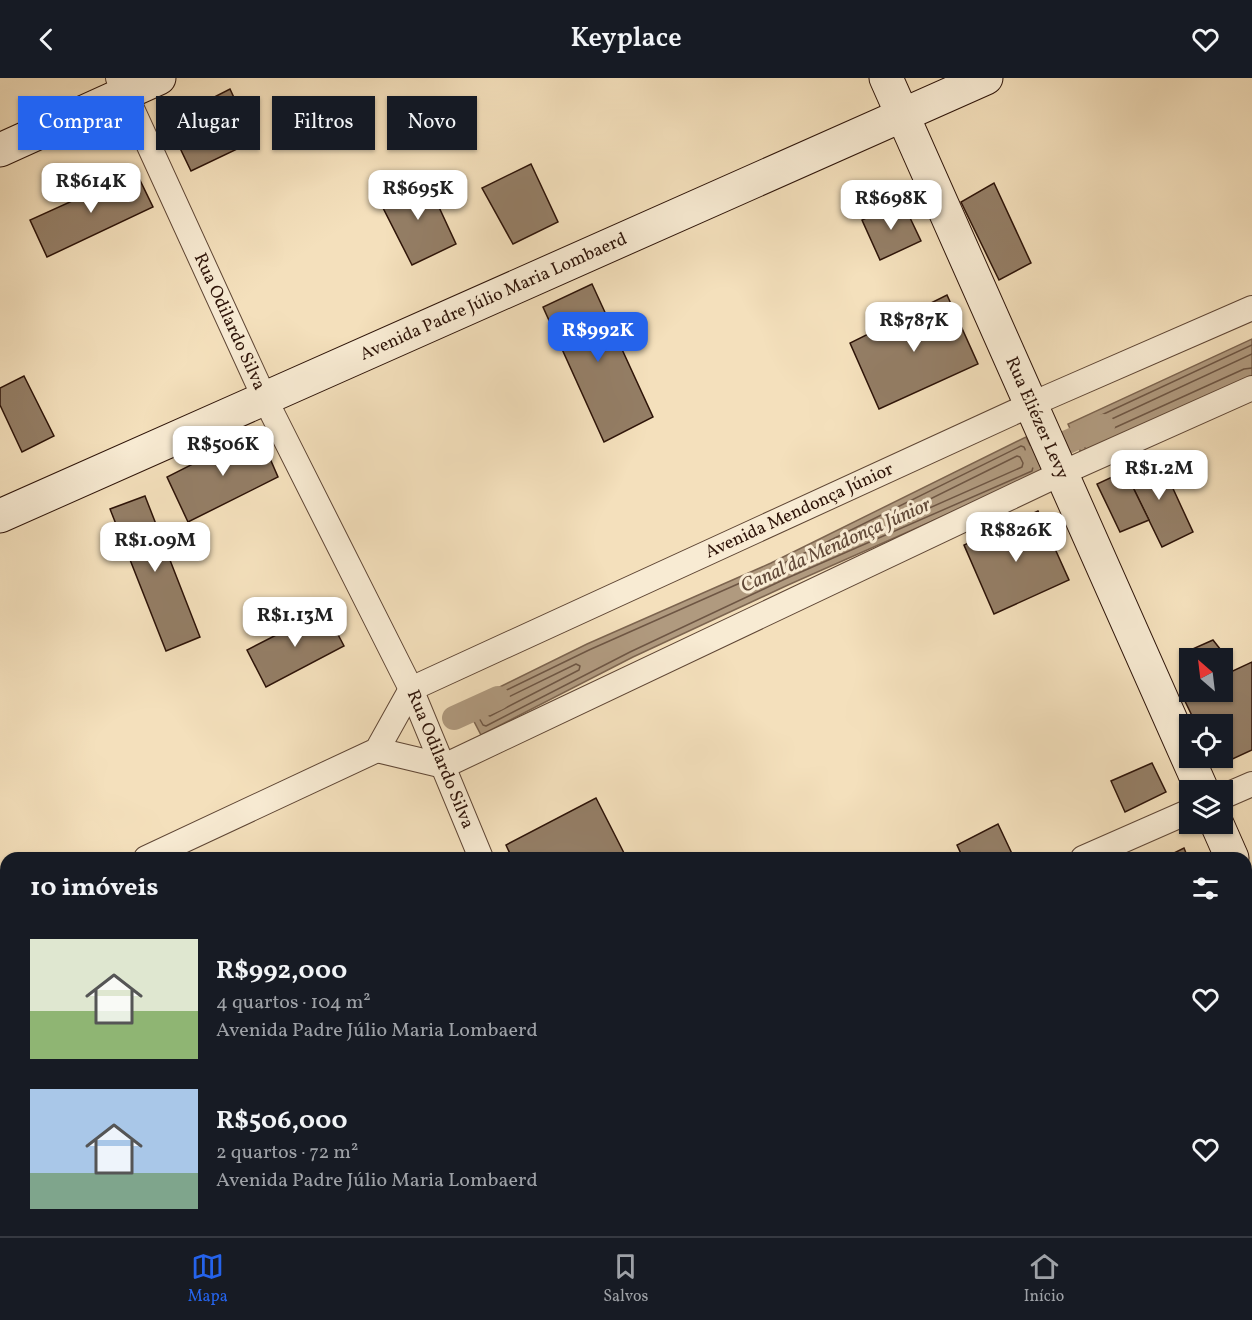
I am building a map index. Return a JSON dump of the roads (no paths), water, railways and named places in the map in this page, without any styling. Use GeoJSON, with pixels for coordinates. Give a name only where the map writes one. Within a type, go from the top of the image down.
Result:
{"type":"FeatureCollection","features":[{"type":"Feature","properties":{"kind":"main road"},"geometry":{"type":"LineString","coordinates":[[0,150],[121,86],[159,78]]}},
{"type":"Feature","properties":{"kind":"main road","name":"Rua Eliézer Levy"},"geometry":{"type":"LineString","coordinates":[[886,78],[1198,780]]}},
{"type":"Feature","properties":{"kind":"main road","name":"Avenida Padre Júlio Maria Lombaerd"},"geometry":{"type":"LineString","coordinates":[[0,516],[986,78]]}},
{"type":"Feature","properties":{"kind":"main road"},"geometry":{"type":"LineString","coordinates":[[1221,834],[1229,852]]}},
{"type":"Feature","properties":{"kind":"street","name":"Rua Odilardo Silva"},"geometry":{"type":"LineString","coordinates":[[121,86],[264,397],[411,689],[479,852]]}},
{"type":"Feature","properties":{"kind":"street","name":"Avenida Mendonça Júnior"},"geometry":{"type":"LineString","coordinates":[[411,689],[1037,416],[1252,308]]}},
{"type":"Feature","properties":{"kind":"street"},"geometry":{"type":"LineString","coordinates":[[377,750],[444,766],[1060,468],[1252,388]]}},
{"type":"Feature","properties":{"kind":"street"},"geometry":{"type":"LineString","coordinates":[[159,852],[377,750],[411,689]]}},
{"type":"Feature","properties":{"kind":"street"},"geometry":{"type":"LineString","coordinates":[[1233,791],[1252,783]]}},
{"type":"Feature","properties":{"kind":"street"},"geometry":{"type":"LineString","coordinates":[[1097,852],[1179,816]]}},
{"type":"Feature","properties":{"kind":"water"},"geometry":{"type":"Polygon","coordinates":[[[1252,339],[1252,380],[1083,457],[1068,424],[1252,339]]]}},
{"type":"Feature","properties":{"kind":"water"},"geometry":{"type":"Polygon","coordinates":[[[1026,437],[1043,472],[788,585],[633,657],[481,735],[465,704],[587,644],[771,563],[1026,437]]]}},
{"type":"Feature","properties":{"kind":"waterway","name":"Canal da Mendonça Júnior"},"geometry":{"type":"LineString","coordinates":[[1036,456],[1103,426]]}},
{"type":"Feature","properties":{"kind":"waterway","name":"Canal da Mendonça Júnior"},"geometry":{"type":"LineString","coordinates":[[454,718],[498,698]]}}]}
